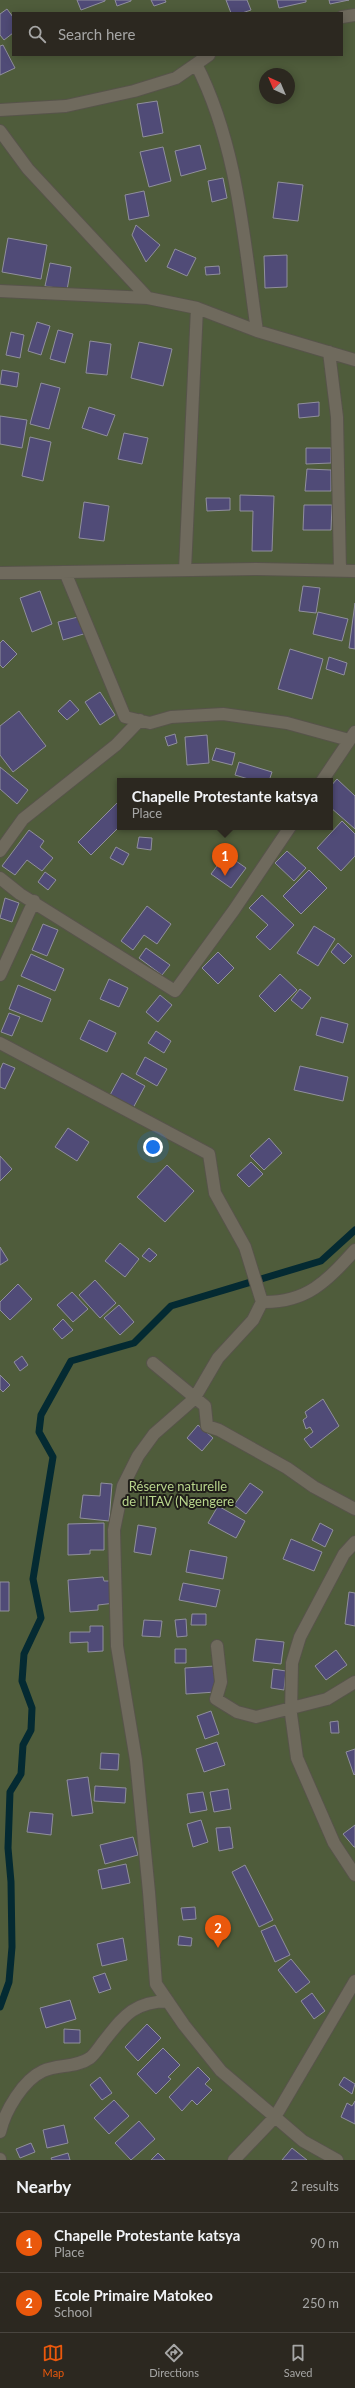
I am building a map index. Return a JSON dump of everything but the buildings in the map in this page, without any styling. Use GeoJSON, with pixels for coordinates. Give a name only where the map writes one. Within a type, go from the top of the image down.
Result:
{"type":"FeatureCollection","features":[{"type":"Feature","properties":{"kind":"street"},"geometry":{"type":"LineString","coordinates":[[343,17],[355,15]]}},
{"type":"Feature","properties":{"kind":"street"},"geometry":{"type":"LineString","coordinates":[[0,110],[66,106],[134,91],[176,78],[208,56]]}},
{"type":"Feature","properties":{"kind":"street"},"geometry":{"type":"LineString","coordinates":[[196,64],[212,94],[232,165],[257,331]]}},
{"type":"Feature","properties":{"kind":"street"},"geometry":{"type":"LineString","coordinates":[[0,131],[28,170],[148,298]]}},
{"type":"Feature","properties":{"kind":"street"},"geometry":{"type":"LineString","coordinates":[[0,291],[148,298],[197,308],[257,331],[355,360]]}},
{"type":"Feature","properties":{"kind":"street"},"geometry":{"type":"LineString","coordinates":[[184,570],[197,308]]}},
{"type":"Feature","properties":{"kind":"street"},"geometry":{"type":"LineString","coordinates":[[329,352],[337,417],[340,571]]}},
{"type":"Feature","properties":{"kind":"street"},"geometry":{"type":"LineString","coordinates":[[0,573],[184,570],[355,571]]}},
{"type":"Feature","properties":{"kind":"street"},"geometry":{"type":"LineString","coordinates":[[65,572],[125,717],[150,723],[171,717],[223,714],[287,723],[352,736],[324,778]]}},
{"type":"Feature","properties":{"kind":"street"},"geometry":{"type":"LineString","coordinates":[[0,851],[23,819],[116,745],[140,720]]}},
{"type":"Feature","properties":{"kind":"street"},"geometry":{"type":"LineString","coordinates":[[0,878],[20,894],[34,901],[175,991],[234,910],[288,830]]}},
{"type":"Feature","properties":{"kind":"street"},"geometry":{"type":"LineString","coordinates":[[0,975],[34,901]]}},
{"type":"Feature","properties":{"kind":"street"},"geometry":{"type":"LineString","coordinates":[[0,1043],[209,1154],[215,1193],[245,1247],[262,1302],[253,1320],[218,1358],[194,1399],[154,1434],[138,1456],[123,1486],[114,1530],[117,1646],[136,1760],[149,1892],[156,1984],[221,2071],[303,2141],[338,2160]]}},
{"type":"Feature","properties":{"kind":"street"},"geometry":{"type":"LineString","coordinates":[[262,1302],[279,1302],[306,1295],[331,1276],[355,1250]]}},
{"type":"Feature","properties":{"kind":"street"},"geometry":{"type":"LineString","coordinates":[[153,1363],[204,1406],[207,1426],[224,1433],[287,1468],[314,1487],[355,1509]]}},
{"type":"Feature","properties":{"kind":"street"},"geometry":{"type":"LineString","coordinates":[[355,1542],[344,1554],[300,1637],[292,1663],[291,1709],[297,1758],[334,1843],[355,1875]]}},
{"type":"Feature","properties":{"kind":"street"},"geometry":{"type":"LineString","coordinates":[[217,1646],[221,1682],[216,1699],[237,1712],[256,1717],[327,1699],[355,1682]]}},
{"type":"Feature","properties":{"kind":"street"},"geometry":{"type":"LineString","coordinates":[[234,2160],[275,2117],[353,1988]]}},
{"type":"Feature","properties":{"kind":"street"},"geometry":{"type":"LineString","coordinates":[[0,2132],[3,2116],[18,2092],[43,2071],[74,2065],[91,2058],[128,2012],[153,2002],[168,2001]]}},
{"type":"Feature","properties":{"kind":"green space","name":"Réserve naturelle de l'ITAV (Ngengere"},"geometry":{"type":"Polygon","coordinates":[[[0,0],[355,0],[355,2160],[0,2160],[0,0]]]}},
{"type":"Feature","properties":{"kind":"waterway"},"geometry":{"type":"LineString","coordinates":[[0,2007],[9,1982],[12,1947],[11,1882],[8,1848],[10,1792],[21,1774],[23,1745],[31,1730],[32,1708],[22,1681],[24,1654],[41,1618],[33,1579],[53,1457],[39,1432],[41,1415],[71,1361],[134,1343],[171,1306],[321,1261],[355,1230]]}},
{"type":"Feature","properties":{"kind":"place","name":"Chapelle Protestante katsya"},"geometry":{"type":"Point","coordinates":[225,876]}},
{"type":"Feature","properties":{"kind":"place","name":"Ecole Primaire Matokeo"},"geometry":{"type":"Point","coordinates":[218,1948]}}]}
